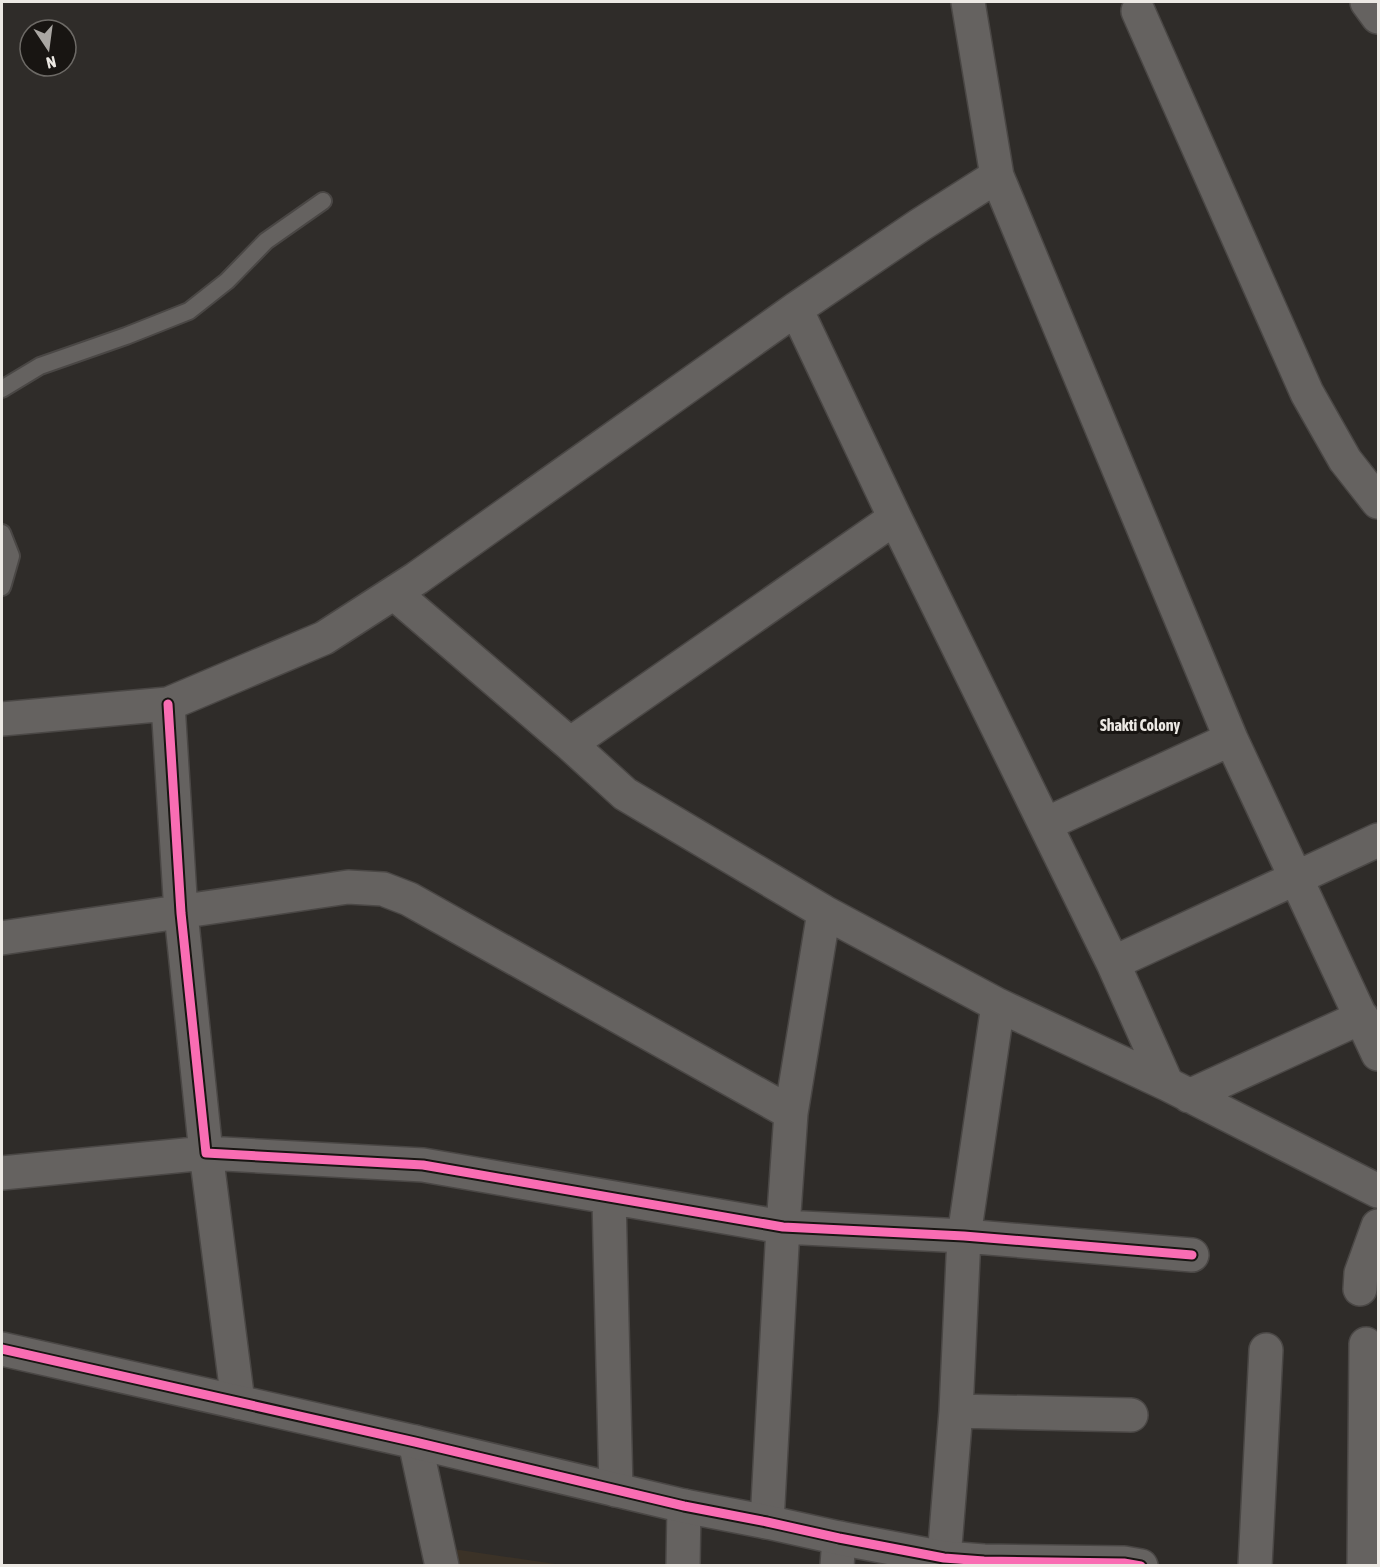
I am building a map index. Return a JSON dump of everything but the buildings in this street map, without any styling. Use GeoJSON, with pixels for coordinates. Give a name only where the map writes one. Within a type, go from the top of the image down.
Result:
{"type":"FeatureCollection","features":[{"type":"Feature","properties":{"kind":"street"},"geometry":{"type":"LineString","coordinates":[[968,2],[997,176],[1231,739],[1378,1054]]}},
{"type":"Feature","properties":{"kind":"street"},"geometry":{"type":"LineString","coordinates":[[1367,2],[1378,17]]}},
{"type":"Feature","properties":{"kind":"street"},"geometry":{"type":"LineString","coordinates":[[1138,12],[1307,393],[1345,460],[1378,502]]}},
{"type":"Feature","properties":{"kind":"street"},"geometry":{"type":"LineString","coordinates":[[2,719],[168,704],[324,638],[417,578],[796,309],[997,176]]}},
{"type":"Feature","properties":{"kind":"street"},"geometry":{"type":"LineString","coordinates":[[796,309],[895,518],[1113,963],[1178,1090]]}},
{"type":"Feature","properties":{"kind":"street"},"geometry":{"type":"LineString","coordinates":[[570,744],[895,518]]}},
{"type":"Feature","properties":{"kind":"street"},"geometry":{"type":"LineString","coordinates":[[394,593],[625,794],[824,912],[998,1005],[1178,1090],[1378,1191]]}},
{"type":"Feature","properties":{"kind":"street"},"geometry":{"type":"LineString","coordinates":[[168,704],[181,913],[206,1153],[238,1402]]}},
{"type":"Feature","properties":{"kind":"street"},"geometry":{"type":"LineString","coordinates":[[1046,824],[1231,739]]}},
{"type":"Feature","properties":{"kind":"street"},"geometry":{"type":"LineString","coordinates":[[1113,963],[1378,840]]}},
{"type":"Feature","properties":{"kind":"street"},"geometry":{"type":"LineString","coordinates":[[2,938],[348,887],[383,890],[409,899],[791,1113]]}},
{"type":"Feature","properties":{"kind":"street"},"geometry":{"type":"LineString","coordinates":[[767,1522],[791,1113],[824,912]]}},
{"type":"Feature","properties":{"kind":"street"},"geometry":{"type":"LineString","coordinates":[[944,1558],[956,1411],[964,1236],[998,1005]]}},
{"type":"Feature","properties":{"kind":"street"},"geometry":{"type":"LineString","coordinates":[[1178,1090],[1362,1017]]}},
{"type":"Feature","properties":{"kind":"street"},"geometry":{"type":"LineString","coordinates":[[2,1173],[206,1153],[423,1166],[783,1227],[964,1236],[1192,1255]]}},
{"type":"Feature","properties":{"kind":"street"},"geometry":{"type":"LineString","coordinates":[[609,1198],[616,1490]]}},
{"type":"Feature","properties":{"kind":"street"},"geometry":{"type":"LineString","coordinates":[[1360,1289],[1361,1273],[1378,1226]]}},
{"type":"Feature","properties":{"kind":"street"},"geometry":{"type":"LineString","coordinates":[[1365,1566],[1366,1344]]}},
{"type":"Feature","properties":{"kind":"street"},"geometry":{"type":"LineString","coordinates":[[2,1349],[415,1442],[684,1506],[767,1522],[838,1552],[944,1558],[984,1563],[1130,1565]]}},
{"type":"Feature","properties":{"kind":"street"},"geometry":{"type":"LineString","coordinates":[[1255,1566],[1266,1350]]}},
{"type":"Feature","properties":{"kind":"street"},"geometry":{"type":"LineString","coordinates":[[956,1411],[1131,1415]]}},
{"type":"Feature","properties":{"kind":"street"},"geometry":{"type":"LineString","coordinates":[[415,1442],[442,1566]]}},
{"type":"Feature","properties":{"kind":"street"},"geometry":{"type":"LineString","coordinates":[[684,1506],[688,1565]]}},
{"type":"Feature","properties":{"kind":"lane"},"geometry":{"type":"LineString","coordinates":[[2,389],[40,366],[189,311],[227,282],[266,241],[323,201]]}},
{"type":"Feature","properties":{"kind":"lane"},"geometry":{"type":"LineString","coordinates":[[2,533],[11,556],[2,587]]}},
{"type":"Feature","properties":{"kind":"shaded area"},"geometry":{"type":"Polygon","coordinates":[[[446,1548],[562,1565],[450,1565],[446,1548]]]}},
{"type":"Feature","properties":{"kind":"cycle path"},"geometry":{"type":"LineString","coordinates":[[168,704],[181,913],[206,1153],[423,1165],[783,1227],[964,1236],[1192,1255]]}},
{"type":"Feature","properties":{"kind":"cycle path"},"geometry":{"type":"LineString","coordinates":[[2,1349],[415,1442],[684,1506],[839,1538],[944,1558],[984,1561],[1124,1563],[1141,1566]]}},
{"type":"Feature","properties":{"kind":"district","name":"Shakti Colony"},"geometry":{"type":"Point","coordinates":[1140,725]}}]}
